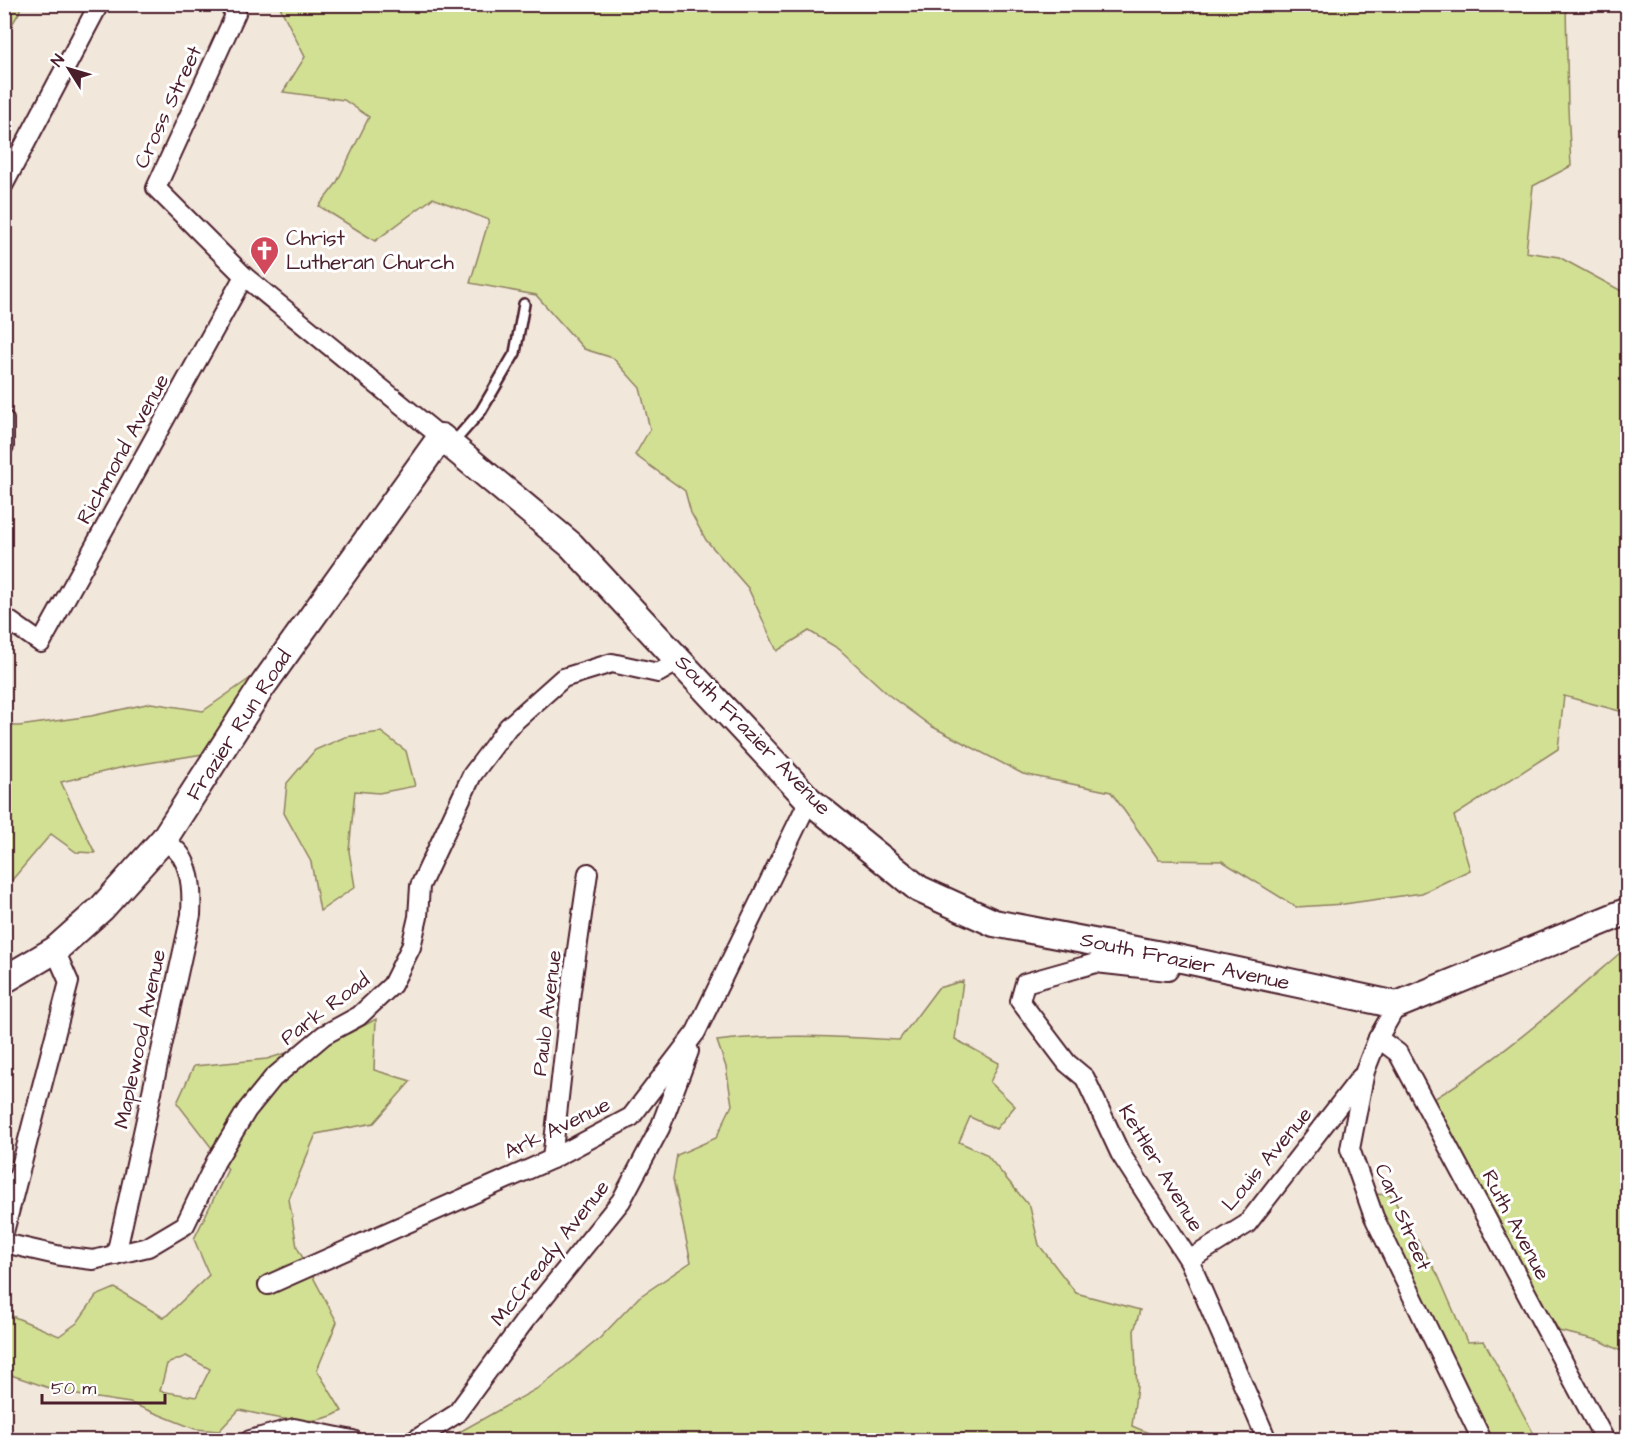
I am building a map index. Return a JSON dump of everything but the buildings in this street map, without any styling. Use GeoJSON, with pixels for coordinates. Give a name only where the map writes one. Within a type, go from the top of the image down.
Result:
{"type":"FeatureCollection","features":[{"type":"Feature","properties":{"kind":"street"},"geometry":{"type":"LineString","coordinates":[[4,184],[99,4]]}},
{"type":"Feature","properties":{"kind":"street","name":"Cross Street"},"geometry":{"type":"LineString","coordinates":[[231,9],[156,188],[244,276]]}},
{"type":"Feature","properties":{"kind":"street"},"geometry":{"type":"LineString","coordinates":[[244,276],[446,441]]}},
{"type":"Feature","properties":{"kind":"street","name":"Richmond Avenue"},"geometry":{"type":"LineString","coordinates":[[4,617],[41,643],[244,276]]}},
{"type":"Feature","properties":{"kind":"street"},"geometry":{"type":"LineString","coordinates":[[4,420],[4,446]]}},
{"type":"Feature","properties":{"kind":"street","name":"South Frazier Avenue"},"geometry":{"type":"LineString","coordinates":[[446,441],[571,545],[681,660],[809,800],[919,889],[994,923],[1177,958],[1397,1005]]}},
{"type":"Feature","properties":{"kind":"street","name":"Frazier Run Road"},"geometry":{"type":"LineString","coordinates":[[4,980],[55,950],[102,908],[164,839],[261,688],[446,441]]}},
{"type":"Feature","properties":{"kind":"street","name":"Park Road"},"geometry":{"type":"LineString","coordinates":[[4,1243],[62,1256],[93,1260],[148,1247],[185,1225],[216,1161],[247,1110],[273,1078],[324,1035],[359,1016],[392,985],[411,947],[418,917],[420,886],[472,775],[508,727],[563,678],[612,663],[658,673],[681,660]]}},
{"type":"Feature","properties":{"kind":"street","name":"Ark Avenue"},"geometry":{"type":"LineString","coordinates":[[268,1285],[552,1159],[631,1117],[696,1032],[809,800]]}},
{"type":"Feature","properties":{"kind":"street","name":"Maplewood Avenue"},"geometry":{"type":"LineString","coordinates":[[116,1255],[191,915],[192,894],[188,872],[182,856],[164,839]]}},
{"type":"Feature","properties":{"kind":"street","name":"Paulo Avenue"},"geometry":{"type":"LineString","coordinates":[[552,1159],[571,990],[588,873]]}},
{"type":"Feature","properties":{"kind":"street"},"geometry":{"type":"LineString","coordinates":[[1397,1005],[1628,911]]}},
{"type":"Feature","properties":{"kind":"street"},"geometry":{"type":"LineString","coordinates":[[4,1232],[69,982],[55,950]]}},
{"type":"Feature","properties":{"kind":"street","name":"Kettler Avenue"},"geometry":{"type":"LineString","coordinates":[[1177,958],[1168,971],[1096,963],[1025,984],[1020,1001],[1067,1063],[1085,1078],[1120,1153],[1189,1260],[1267,1440]]}},
{"type":"Feature","properties":{"kind":"street","name":"Carl Street"},"geometry":{"type":"LineString","coordinates":[[1397,1005],[1378,1038],[1365,1071],[1350,1149],[1374,1217],[1482,1440]]}},
{"type":"Feature","properties":{"kind":"street","name":"McCready Avenue"},"geometry":{"type":"LineString","coordinates":[[415,1440],[456,1414],[526,1319],[621,1202],[660,1128],[696,1032]]}},
{"type":"Feature","properties":{"kind":"street","name":"Ruth Avenue"},"geometry":{"type":"LineString","coordinates":[[1378,1038],[1398,1053],[1605,1440]]}},
{"type":"Feature","properties":{"kind":"street","name":"Louis Avenue"},"geometry":{"type":"LineString","coordinates":[[1189,1260],[1247,1224],[1365,1071]]}},
{"type":"Feature","properties":{"kind":"street"},"geometry":{"type":"LineString","coordinates":[[250,1440],[294,1428],[332,1438],[352,1440]]}},
{"type":"Feature","properties":{"kind":"lane"},"geometry":{"type":"LineString","coordinates":[[446,441],[481,411],[515,353],[524,304]]}},
{"type":"Feature","properties":{"kind":"green space"},"geometry":{"type":"Polygon","coordinates":[[[5,4],[21,5],[19,13],[5,36],[5,4]]]}},
{"type":"Feature","properties":{"kind":"green space"},"geometry":{"type":"Polygon","coordinates":[[[279,5],[1566,5],[1571,166],[1533,186],[1526,252],[1559,257],[1627,294],[1627,713],[1564,696],[1558,749],[1454,816],[1470,870],[1422,893],[1344,904],[1296,907],[1222,861],[1159,860],[1111,792],[1023,774],[931,726],[890,696],[839,649],[809,631],[777,651],[748,588],[706,540],[691,513],[685,491],[635,455],[650,429],[640,388],[613,358],[584,349],[536,295],[470,283],[489,220],[433,198],[375,241],[319,206],[336,184],[369,117],[344,100],[283,92],[305,57],[279,5]]]}},
{"type":"Feature","properties":{"kind":"green space"},"geometry":{"type":"Polygon","coordinates":[[[252,677],[243,707],[209,753],[124,767],[61,782],[95,853],[76,852],[51,834],[12,880],[5,879],[4,726],[91,716],[151,703],[203,711],[252,677]]]}},
{"type":"Feature","properties":{"kind":"green space"},"geometry":{"type":"Polygon","coordinates":[[[381,732],[406,751],[415,786],[379,793],[355,791],[349,851],[355,887],[320,911],[311,862],[284,813],[287,783],[315,750],[345,737],[381,732]]]}},
{"type":"Feature","properties":{"kind":"green space"},"geometry":{"type":"Polygon","coordinates":[[[1627,947],[1627,1354],[1601,1341],[1559,1331],[1429,1102],[1507,1048],[1627,947]]]}},
{"type":"Feature","properties":{"kind":"green space"},"geometry":{"type":"Polygon","coordinates":[[[963,981],[955,1039],[999,1063],[990,1082],[1015,1106],[996,1129],[970,1117],[959,1142],[986,1154],[1030,1207],[1039,1245],[1076,1293],[1140,1310],[1134,1331],[1137,1387],[1132,1426],[1165,1440],[445,1440],[540,1387],[600,1338],[639,1297],[691,1262],[673,1179],[677,1155],[716,1138],[732,1105],[726,1067],[717,1041],[785,1036],[899,1040],[938,988],[963,981]]]}},
{"type":"Feature","properties":{"kind":"green space"},"geometry":{"type":"Polygon","coordinates":[[[376,1019],[374,1070],[411,1081],[374,1123],[316,1134],[289,1199],[297,1247],[337,1322],[317,1370],[342,1411],[330,1417],[304,1421],[239,1410],[219,1431],[195,1429],[130,1403],[64,1393],[5,1373],[5,1313],[59,1336],[77,1323],[96,1296],[115,1288],[164,1318],[209,1275],[194,1239],[228,1169],[177,1103],[194,1066],[267,1059],[350,1033],[376,1019]],[[186,1356],[167,1364],[160,1391],[196,1397],[210,1369],[186,1356]]]}},
{"type":"Feature","properties":{"kind":"green space"},"geometry":{"type":"Polygon","coordinates":[[[1373,1194],[1391,1195],[1438,1275],[1467,1342],[1484,1341],[1537,1440],[1489,1440],[1373,1194]]]}},
{"type":"Feature","properties":{"kind":"place","name":"Christ Lutheran Church"},"geometry":{"type":"Point","coordinates":[265,276]}}]}
